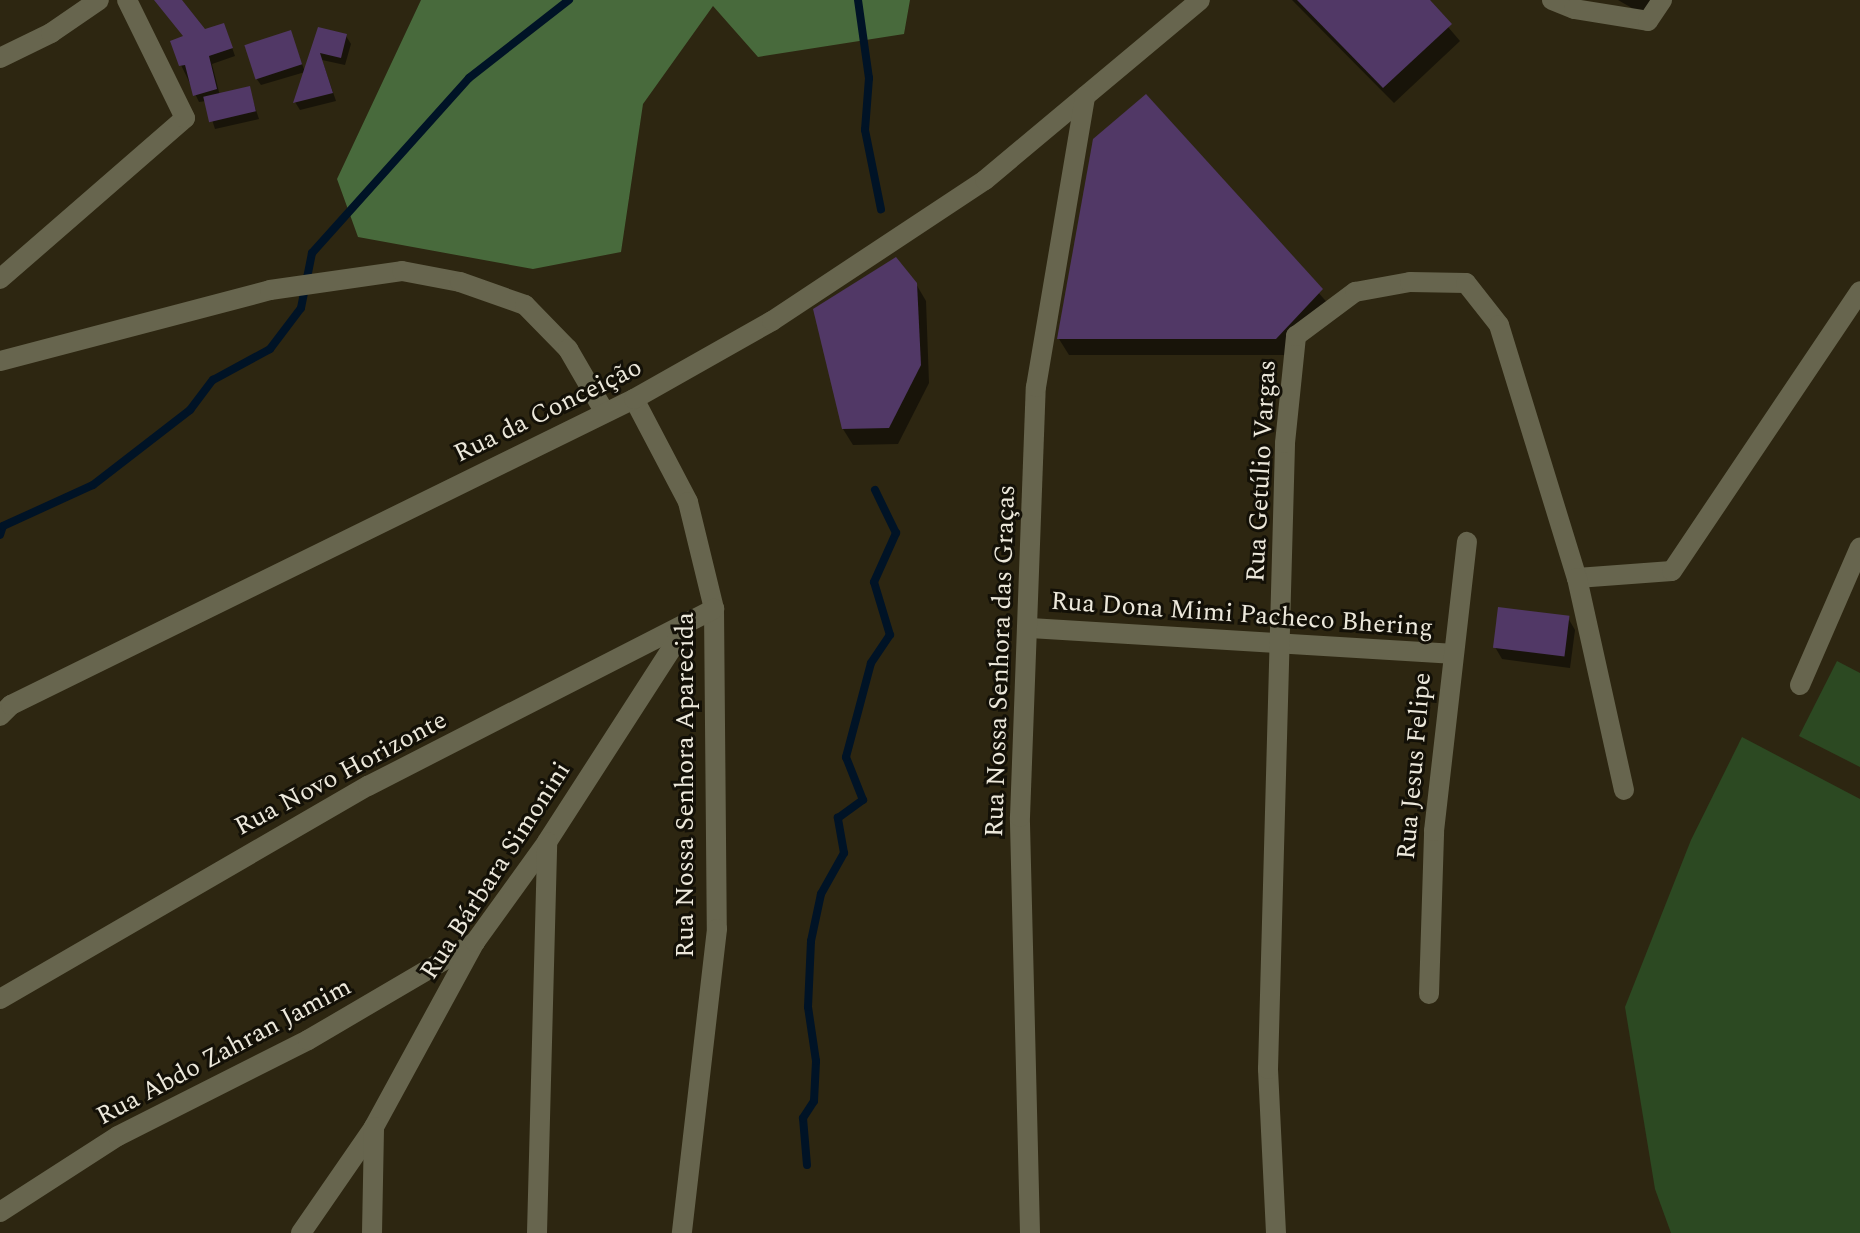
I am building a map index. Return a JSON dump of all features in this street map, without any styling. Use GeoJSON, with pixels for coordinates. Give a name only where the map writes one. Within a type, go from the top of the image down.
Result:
{"type":"FeatureCollection","features":[{"type":"Feature","properties":{"kind":"street"},"geometry":{"type":"LineString","coordinates":[[0,58],[51,33],[99,0]]}},
{"type":"Feature","properties":{"kind":"street"},"geometry":{"type":"LineString","coordinates":[[0,279],[185,118],[127,0]]}},
{"type":"Feature","properties":{"kind":"street","name":"Rua da Conceição"},"geometry":{"type":"LineString","coordinates":[[0,716],[11,705],[604,411],[634,399],[772,321],[985,180],[1200,0]]}},
{"type":"Feature","properties":{"kind":"street"},"geometry":{"type":"LineString","coordinates":[[1552,0],[1574,9],[1648,21],[1662,0]]}},
{"type":"Feature","properties":{"kind":"street","name":"Rua Nossa Senhora das Graças"},"geometry":{"type":"LineString","coordinates":[[1030,1233],[1020,817],[1030,628],[1036,387],[1085,96]]}},
{"type":"Feature","properties":{"kind":"street"},"geometry":{"type":"LineString","coordinates":[[0,361],[270,290],[328,278],[402,271],[460,282],[525,305],[568,349],[604,411]]}},
{"type":"Feature","properties":{"kind":"street","name":"Rua Getúlio Vargas"},"geometry":{"type":"LineString","coordinates":[[1276,1233],[1268,1069],[1285,443],[1296,336],[1355,292],[1410,282],[1466,283],[1499,325],[1577,578],[1624,790]]}},
{"type":"Feature","properties":{"kind":"street"},"geometry":{"type":"LineString","coordinates":[[1577,578],[1672,571],[1860,291]]}},
{"type":"Feature","properties":{"kind":"street","name":"Rua Nossa Senhora Aparecida"},"geometry":{"type":"LineString","coordinates":[[634,399],[688,502],[714,609],[717,929],[682,1233]]}},
{"type":"Feature","properties":{"kind":"street","name":"Rua Jesus Felipe"},"geometry":{"type":"LineString","coordinates":[[1429,994],[1434,831],[1451,654],[1467,542]]}},
{"type":"Feature","properties":{"kind":"street"},"geometry":{"type":"LineString","coordinates":[[1800,685],[1860,547]]}},
{"type":"Feature","properties":{"kind":"street","name":"Rua Novo Horizonte"},"geometry":{"type":"LineString","coordinates":[[0,999],[368,786],[714,609]]}},
{"type":"Feature","properties":{"kind":"street","name":"Rua Bárbara Simonini"},"geometry":{"type":"LineString","coordinates":[[301,1233],[374,1127],[475,942],[547,842],[689,622]]}},
{"type":"Feature","properties":{"kind":"street","name":"Rua Dona Mimi Pacheco Bhering"},"geometry":{"type":"LineString","coordinates":[[1030,628],[1451,654]]}},
{"type":"Feature","properties":{"kind":"street"},"geometry":{"type":"LineString","coordinates":[[537,1233],[547,842]]}},
{"type":"Feature","properties":{"kind":"street","name":"Rua Abdo Zahran Jamim"},"geometry":{"type":"LineString","coordinates":[[0,1212],[118,1136],[308,1040],[475,942]]}},
{"type":"Feature","properties":{"kind":"street"},"geometry":{"type":"LineString","coordinates":[[372,1233],[374,1127]]}},
{"type":"Feature","properties":{"kind":"green space"},"geometry":{"type":"Polygon","coordinates":[[[421,0],[910,0],[904,34],[758,57],[713,6],[643,104],[621,252],[533,269],[358,237],[337,179],[421,0]]]}},
{"type":"Feature","properties":{"kind":"green space"},"geometry":{"type":"Polygon","coordinates":[[[1837,661],[1860,673],[1860,767],[1799,736],[1837,661]]]}},
{"type":"Feature","properties":{"kind":"green space"},"geometry":{"type":"Polygon","coordinates":[[[1742,737],[1860,799],[1860,1233],[1671,1233],[1655,1189],[1625,1007],[1691,840],[1742,737]]]}},
{"type":"Feature","properties":{"kind":"building"},"geometry":{"type":"Polygon","coordinates":[[[154,0],[182,0],[205,29],[224,23],[233,48],[209,56],[217,89],[193,96],[185,65],[179,66],[170,41],[183,36],[154,0]]]}},
{"type":"Feature","properties":{"kind":"building"},"geometry":{"type":"Polygon","coordinates":[[[1297,0],[1430,0],[1452,24],[1383,88],[1297,0]]]}},
{"type":"Feature","properties":{"kind":"building"},"geometry":{"type":"Polygon","coordinates":[[[318,27],[347,34],[341,58],[320,53],[333,93],[293,103],[318,27]]]}},
{"type":"Feature","properties":{"kind":"building"},"geometry":{"type":"Polygon","coordinates":[[[291,30],[302,64],[256,79],[244,45],[291,30]]]}},
{"type":"Feature","properties":{"kind":"building"},"geometry":{"type":"Polygon","coordinates":[[[250,86],[256,111],[209,122],[203,97],[250,86]]]}},
{"type":"Feature","properties":{"kind":"building"},"geometry":{"type":"Polygon","coordinates":[[[1146,94],[1323,289],[1276,339],[1057,339],[1093,139],[1146,94]]]}},
{"type":"Feature","properties":{"kind":"building"},"geometry":{"type":"Polygon","coordinates":[[[896,257],[917,283],[921,365],[889,428],[842,429],[813,309],[896,257]]]}},
{"type":"Feature","properties":{"kind":"building"},"geometry":{"type":"Polygon","coordinates":[[[1498,607],[1569,616],[1564,656],[1493,648],[1498,607]]]}},
{"type":"Feature","properties":{"kind":"waterway"},"geometry":{"type":"LineString","coordinates":[[0,535],[3,526],[93,485],[190,410],[213,380],[270,349],[301,308],[312,253],[469,78],[569,0]]}},
{"type":"Feature","properties":{"kind":"waterway"},"geometry":{"type":"LineString","coordinates":[[858,0],[869,78],[865,130],[881,209]]}},
{"type":"Feature","properties":{"kind":"waterway"},"geometry":{"type":"LineString","coordinates":[[807,1165],[803,1118],[814,1101],[816,1061],[808,1007],[811,941],[821,894],[844,853],[838,818],[863,800],[846,757],[871,663],[890,635],[874,582],[896,533],[875,490]]}}]}
